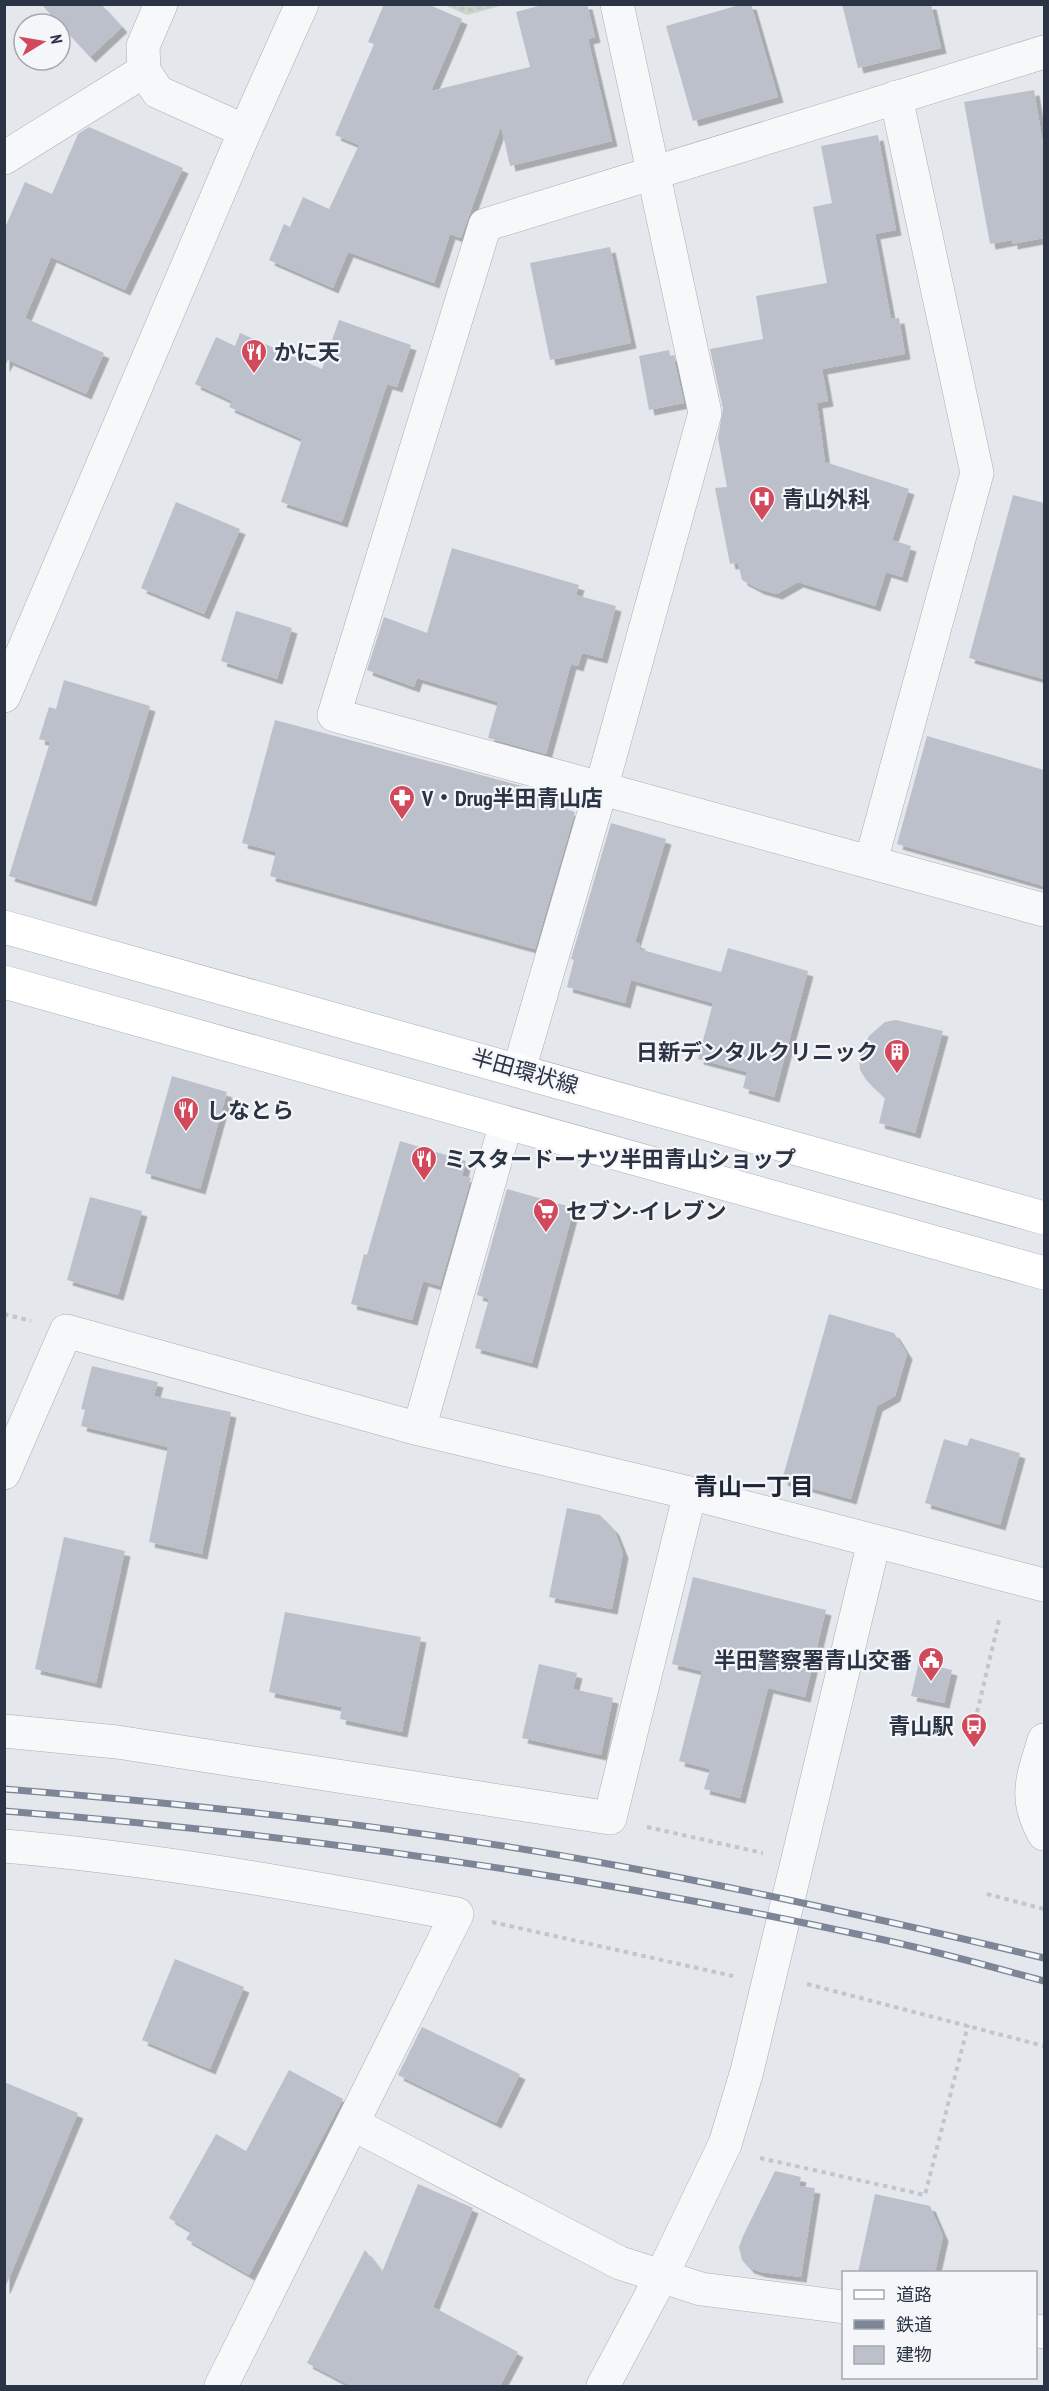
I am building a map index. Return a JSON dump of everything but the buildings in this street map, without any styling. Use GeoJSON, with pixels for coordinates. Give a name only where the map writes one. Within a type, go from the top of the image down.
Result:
{"type":"FeatureCollection","features":[{"type":"Feature","properties":{"kind":"main road","name":"半田環状線"},"geometry":{"type":"LineString","coordinates":[[4,927],[1044,1218]]}},
{"type":"Feature","properties":{"kind":"main road"},"geometry":{"type":"LineString","coordinates":[[4,982],[1044,1273]]}},
{"type":"Feature","properties":{"kind":"street"},"geometry":{"type":"LineString","coordinates":[[161,4],[143,46],[144,71],[158,92],[245,131]]}},
{"type":"Feature","properties":{"kind":"street"},"geometry":{"type":"LineString","coordinates":[[4,696],[245,131],[302,4]]}},
{"type":"Feature","properties":{"kind":"street"},"geometry":{"type":"LineString","coordinates":[[519,1070],[601,789],[705,413],[651,172],[617,4]]}},
{"type":"Feature","properties":{"kind":"street"},"geometry":{"type":"LineString","coordinates":[[1044,52],[485,225],[334,715],[1044,910]]}},
{"type":"Feature","properties":{"kind":"street"},"geometry":{"type":"LineString","coordinates":[[4,158],[144,71]]}},
{"type":"Feature","properties":{"kind":"street"},"geometry":{"type":"LineString","coordinates":[[871,861],[977,472],[896,97]]}},
{"type":"Feature","properties":{"kind":"street"},"geometry":{"type":"LineString","coordinates":[[419,1429],[506,1123]]}},
{"type":"Feature","properties":{"kind":"street"},"geometry":{"type":"LineString","coordinates":[[4,1473],[66,1331],[419,1429],[690,1493],[1044,1585]]}},
{"type":"Feature","properties":{"kind":"street"},"geometry":{"type":"LineString","coordinates":[[4,1731],[117,1742],[610,1818],[690,1493]]}},
{"type":"Feature","properties":{"kind":"street"},"geometry":{"type":"LineString","coordinates":[[603,2386],[661,2277],[725,2144],[747,2071],[874,1542]]}},
{"type":"Feature","properties":{"kind":"street"},"geometry":{"type":"LineString","coordinates":[[1044,1740],[1030,1793],[1035,1818],[1044,1834]]}},
{"type":"Feature","properties":{"kind":"street"},"geometry":{"type":"LineString","coordinates":[[4,1846],[74,1852],[259,1877],[457,1914],[221,2386]]}},
{"type":"Feature","properties":{"kind":"street"},"geometry":{"type":"LineString","coordinates":[[353,2124],[620,2263],[701,2289],[842,2307]]}},
{"type":"Feature","properties":{"kind":"path"},"geometry":{"type":"LineString","coordinates":[[452,4],[466,11],[494,4]]}},
{"type":"Feature","properties":{"kind":"path"},"geometry":{"type":"LineString","coordinates":[[975,1721],[999,1620]]}},
{"type":"Feature","properties":{"kind":"path"},"geometry":{"type":"LineString","coordinates":[[610,1818],[764,1853]]}},
{"type":"Feature","properties":{"kind":"path"},"geometry":{"type":"LineString","coordinates":[[987,1894],[1044,1909]]}},
{"type":"Feature","properties":{"kind":"path"},"geometry":{"type":"LineString","coordinates":[[457,1914],[734,1977]]}},
{"type":"Feature","properties":{"kind":"path"},"geometry":{"type":"LineString","coordinates":[[803,1983],[1044,2046]]}},
{"type":"Feature","properties":{"kind":"path"},"geometry":{"type":"LineString","coordinates":[[760,2158],[925,2195],[968,2025]]}},
{"type":"Feature","properties":{"kind":"green space"},"geometry":{"type":"Polygon","coordinates":[[[444,4],[504,5],[467,15],[444,4]]]}},
{"type":"Feature","properties":{"kind":"railway"},"geometry":{"type":"LineString","coordinates":[[4,1789],[157,1802],[310,1819],[539,1852],[776,1897],[1044,1958]]}},
{"type":"Feature","properties":{"kind":"railway"},"geometry":{"type":"LineString","coordinates":[[4,1811],[223,1832],[442,1859],[551,1876],[767,1915],[875,1938],[1044,1981]]}},
{"type":"Feature","properties":{"kind":"place","name":"かに天"},"geometry":{"type":"Point","coordinates":[254,375]}},
{"type":"Feature","properties":{"kind":"place","name":"青山外科"},"geometry":{"type":"Point","coordinates":[762,522]}},
{"type":"Feature","properties":{"kind":"place","name":"V・Drug半田青山店"},"geometry":{"type":"Point","coordinates":[402,821]}},
{"type":"Feature","properties":{"kind":"place","name":"日新デンタルクリニック"},"geometry":{"type":"Point","coordinates":[897,1075]}},
{"type":"Feature","properties":{"kind":"place","name":"しなとら"},"geometry":{"type":"Point","coordinates":[186,1133]}},
{"type":"Feature","properties":{"kind":"place","name":"ミスタードーナツ半田青山ショップ"},"geometry":{"type":"Point","coordinates":[424,1182]}},
{"type":"Feature","properties":{"kind":"place","name":"セブン-イレブン"},"geometry":{"type":"Point","coordinates":[546,1234]}},
{"type":"Feature","properties":{"kind":"place","name":"半田警察署青山交番"},"geometry":{"type":"Point","coordinates":[931,1683]}},
{"type":"Feature","properties":{"kind":"place","name":"青山駅"},"geometry":{"type":"Point","coordinates":[974,1749]}},
{"type":"Feature","properties":{"kind":"district","name":"青山一丁目"},"geometry":{"type":"Point","coordinates":[754,1486]}}]}
